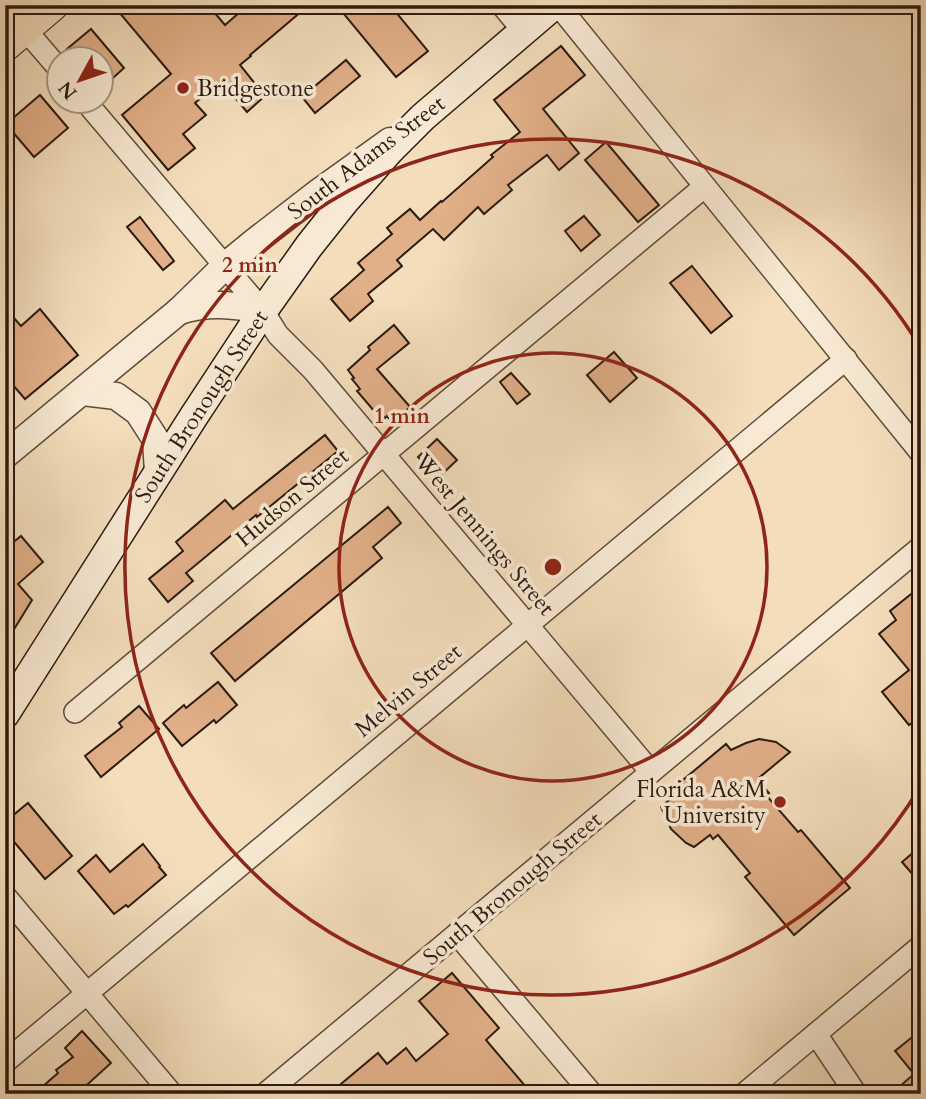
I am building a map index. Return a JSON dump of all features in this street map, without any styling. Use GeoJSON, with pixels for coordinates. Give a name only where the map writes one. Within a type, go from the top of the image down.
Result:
{"type":"FeatureCollection","features":[{"type":"Feature","properties":{"kind":"main road"},"geometry":{"type":"LineString","coordinates":[[12,26],[52,5]]}},
{"type":"Feature","properties":{"kind":"main road","name":"South Adams Street"},"geometry":{"type":"LineString","coordinates":[[423,117],[556,5]]}},
{"type":"Feature","properties":{"kind":"main road","name":"South Bronough Street"},"geometry":{"type":"LineString","coordinates":[[5,714],[262,311],[344,202],[390,149],[423,117]]}},
{"type":"Feature","properties":{"kind":"street"},"geometry":{"type":"LineString","coordinates":[[505,5],[525,29]]}},
{"type":"Feature","properties":{"kind":"street"},"geometry":{"type":"LineString","coordinates":[[556,5],[921,453]]}},
{"type":"Feature","properties":{"kind":"street"},"geometry":{"type":"LineString","coordinates":[[12,26],[46,57]]}},
{"type":"Feature","properties":{"kind":"street","name":"West Jennings Street"},"geometry":{"type":"LineString","coordinates":[[98,116],[225,266],[278,335],[313,370],[651,772]]}},
{"type":"Feature","properties":{"kind":"street","name":"South Adams Street"},"geometry":{"type":"LineString","coordinates":[[5,455],[179,312],[225,266],[262,235],[423,117]]}},
{"type":"Feature","properties":{"kind":"street","name":"Hudson Street"},"geometry":{"type":"LineString","coordinates":[[75,712],[704,187]]}},
{"type":"Feature","properties":{"kind":"street","name":"South Adams Street"},"geometry":{"type":"LineString","coordinates":[[179,312],[214,304],[262,311]]}},
{"type":"Feature","properties":{"kind":"street","name":"Melvin Street"},"geometry":{"type":"LineString","coordinates":[[5,1062],[846,359]]}},
{"type":"Feature","properties":{"kind":"street"},"geometry":{"type":"LineString","coordinates":[[83,392],[116,396],[138,412],[156,440],[158,472]]}},
{"type":"Feature","properties":{"kind":"street","name":"South Bronough Street"},"geometry":{"type":"LineString","coordinates":[[265,1094],[921,547]]}},
{"type":"Feature","properties":{"kind":"street"},"geometry":{"type":"LineString","coordinates":[[5,896],[172,1094]]}},
{"type":"Feature","properties":{"kind":"street"},"geometry":{"type":"LineString","coordinates":[[457,933],[592,1094]]}},
{"type":"Feature","properties":{"kind":"street"},"geometry":{"type":"LineString","coordinates":[[744,1094],[921,946]]}},
{"type":"Feature","properties":{"kind":"street"},"geometry":{"type":"LineString","coordinates":[[816,1034],[856,1094]]}},
{"type":"Feature","properties":{"kind":"building","name":"Bridgestone"},"geometry":{"type":"Polygon","coordinates":[[[113,5],[208,5],[225,25],[248,5],[309,5],[240,65],[265,96],[247,112],[221,81],[195,103],[206,115],[183,134],[195,148],[168,170],[122,115],[171,74],[113,5]]]}},
{"type":"Feature","properties":{"kind":"building"},"geometry":{"type":"Polygon","coordinates":[[[353,5],[390,5],[428,51],[396,77],[343,13],[353,5]]]}},
{"type":"Feature","properties":{"kind":"building"},"geometry":{"type":"Polygon","coordinates":[[[91,29],[105,46],[71,46],[91,29]]]}},
{"type":"Feature","properties":{"kind":"building"},"geometry":{"type":"Polygon","coordinates":[[[561,46],[585,75],[543,109],[579,153],[559,170],[547,155],[508,185],[512,190],[484,214],[478,207],[444,240],[433,229],[397,260],[402,266],[368,294],[373,301],[350,321],[331,299],[364,270],[358,263],[392,234],[387,228],[410,209],[420,220],[520,132],[494,100],[561,46]]]}},
{"type":"Feature","properties":{"kind":"building"},"geometry":{"type":"Polygon","coordinates":[[[116,59],[124,68],[116,75],[116,59]]]}},
{"type":"Feature","properties":{"kind":"building"},"geometry":{"type":"Polygon","coordinates":[[[346,60],[360,76],[315,113],[302,97],[346,60]]]}},
{"type":"Feature","properties":{"kind":"building"},"geometry":{"type":"Polygon","coordinates":[[[40,95],[46,102],[46,116],[58,116],[68,128],[34,157],[6,124],[40,95]]]}},
{"type":"Feature","properties":{"kind":"building"},"geometry":{"type":"Polygon","coordinates":[[[606,142],[659,205],[638,222],[585,160],[606,142]]]}},
{"type":"Feature","properties":{"kind":"building"},"geometry":{"type":"Polygon","coordinates":[[[584,216],[600,235],[581,251],[565,231],[584,216]]]}},
{"type":"Feature","properties":{"kind":"building"},"geometry":{"type":"Polygon","coordinates":[[[140,217],[174,261],[163,270],[127,227],[140,217]]]}},
{"type":"Feature","properties":{"kind":"building"},"geometry":{"type":"Polygon","coordinates":[[[692,266],[732,316],[711,333],[670,283],[692,266]]]}},
{"type":"Feature","properties":{"kind":"building"},"geometry":{"type":"Polygon","coordinates":[[[5,308],[21,326],[40,309],[78,355],[25,399],[5,376],[5,308]]]}},
{"type":"Feature","properties":{"kind":"building"},"geometry":{"type":"Polygon","coordinates":[[[394,325],[409,343],[377,369],[411,408],[394,424],[377,409],[375,412],[357,391],[360,389],[348,370],[370,350],[368,347],[394,325]]]}},
{"type":"Feature","properties":{"kind":"building"},"geometry":{"type":"Polygon","coordinates":[[[614,352],[637,378],[610,402],[587,375],[614,352]]]}},
{"type":"Feature","properties":{"kind":"building"},"geometry":{"type":"Polygon","coordinates":[[[511,373],[530,394],[517,404],[500,382],[511,373]]]}},
{"type":"Feature","properties":{"kind":"building"},"geometry":{"type":"Polygon","coordinates":[[[325,435],[338,451],[186,573],[193,581],[168,602],[149,579],[183,551],[176,542],[225,500],[233,509],[325,435]]]}},
{"type":"Feature","properties":{"kind":"building"},"geometry":{"type":"Polygon","coordinates":[[[437,439],[457,460],[438,478],[418,457],[437,439]]]}},
{"type":"Feature","properties":{"kind":"building"},"geometry":{"type":"Polygon","coordinates":[[[388,507],[401,523],[373,547],[382,558],[235,681],[211,653],[388,507]]]}},
{"type":"Feature","properties":{"kind":"building"},"geometry":{"type":"Polygon","coordinates":[[[21,536],[43,562],[18,584],[32,600],[5,644],[5,549],[21,536]]]}},
{"type":"Feature","properties":{"kind":"building"},"geometry":{"type":"Polygon","coordinates":[[[921,586],[921,716],[909,725],[882,692],[909,670],[879,634],[896,620],[890,611],[921,586]]]}},
{"type":"Feature","properties":{"kind":"building"},"geometry":{"type":"Polygon","coordinates":[[[218,682],[237,705],[182,746],[163,723],[218,682]]]}},
{"type":"Feature","properties":{"kind":"building"},"geometry":{"type":"Polygon","coordinates":[[[139,706],[159,729],[101,777],[85,756],[122,727],[119,723],[139,706]]]}},
{"type":"Feature","properties":{"kind":"building"},"geometry":{"type":"Polygon","coordinates":[[[759,739],[776,742],[790,752],[760,777],[764,782],[762,785],[769,793],[766,795],[798,832],[801,830],[850,888],[794,935],[745,877],[750,873],[718,835],[713,839],[710,835],[694,847],[671,829],[661,807],[675,795],[671,790],[726,744],[731,750],[759,739]]]}},
{"type":"Feature","properties":{"kind":"building"},"geometry":{"type":"Polygon","coordinates":[[[28,803],[72,856],[45,879],[5,831],[5,822],[28,803]]]}},
{"type":"Feature","properties":{"kind":"building"},"geometry":{"type":"Polygon","coordinates":[[[143,844],[166,875],[128,907],[126,905],[114,914],[78,871],[96,855],[110,872],[143,844]]]}},
{"type":"Feature","properties":{"kind":"building"},"geometry":{"type":"Polygon","coordinates":[[[921,846],[921,884],[902,862],[921,846]]]}},
{"type":"Feature","properties":{"kind":"building"},"geometry":{"type":"Polygon","coordinates":[[[452,973],[499,1028],[486,1040],[532,1094],[329,1094],[378,1053],[387,1064],[406,1048],[416,1061],[448,1034],[419,1001],[452,973]]]}},
{"type":"Feature","properties":{"kind":"building"},"geometry":{"type":"Polygon","coordinates":[[[921,1030],[921,1094],[891,1094],[914,1074],[895,1051],[921,1030]]]}},
{"type":"Feature","properties":{"kind":"building"},"geometry":{"type":"Polygon","coordinates":[[[82,1031],[111,1063],[77,1094],[34,1094],[58,1073],[56,1070],[73,1057],[65,1048],[82,1031]]]}},
{"type":"Feature","properties":{"kind":"place","name":"Bridgestone"},"geometry":{"type":"Point","coordinates":[183,88]}},
{"type":"Feature","properties":{"kind":"place","name":"Florida A&M University"},"geometry":{"type":"Point","coordinates":[780,802]}}]}
